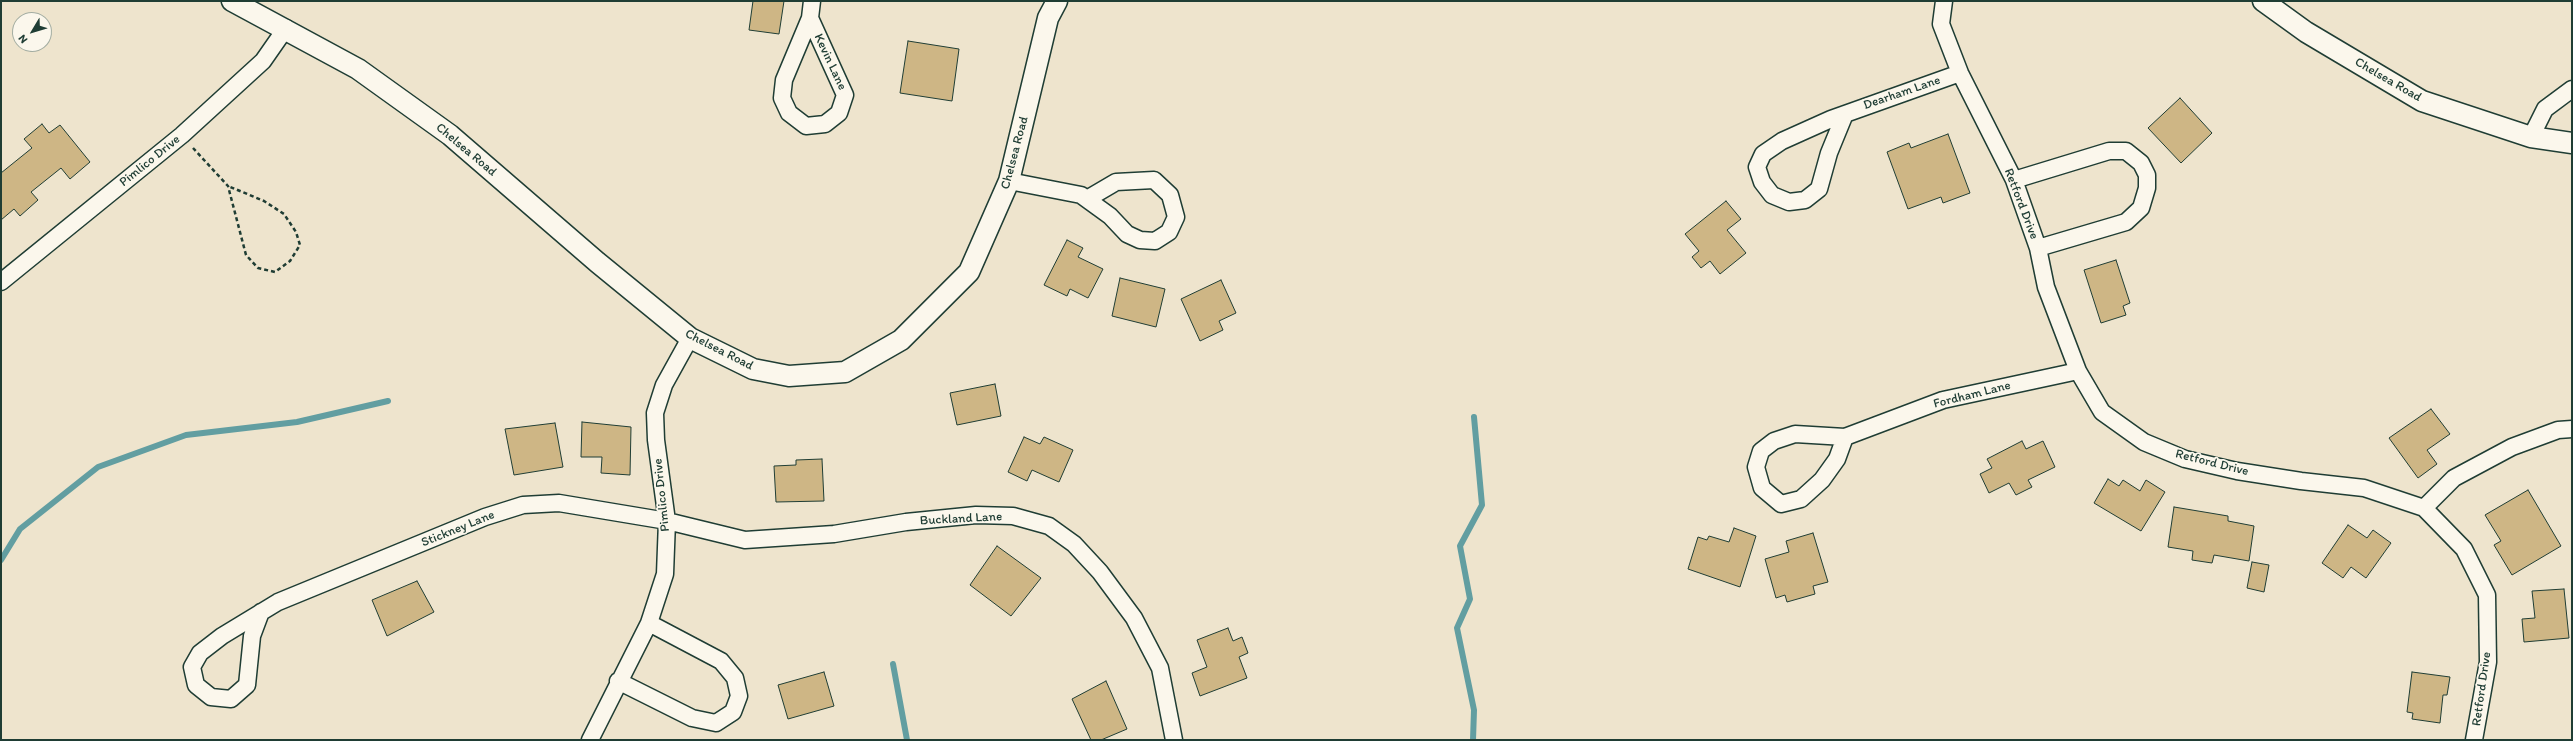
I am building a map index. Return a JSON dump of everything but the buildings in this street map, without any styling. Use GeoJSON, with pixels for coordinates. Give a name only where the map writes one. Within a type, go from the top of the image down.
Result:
{"type":"FeatureCollection","features":[{"type":"Feature","properties":{"kind":"street","name":"Chelsea Road"},"geometry":{"type":"LineString","coordinates":[[232,1],[286,28],[358,69],[450,134],[597,262],[690,338],[753,369],[789,376],[845,372],[901,340],[969,272],[1009,181],[1048,18],[1057,1]]}},
{"type":"Feature","properties":{"kind":"street","name":"Kevin Lane"},"geometry":{"type":"LineString","coordinates":[[810,18],[845,95],[840,113],[825,124],[806,126],[789,114],[782,98],[784,80],[810,18],[812,1]]}},
{"type":"Feature","properties":{"kind":"street","name":"Retford Drive"},"geometry":{"type":"LineString","coordinates":[[1944,1],[1941,24],[1960,73],[2014,180],[2038,248],[2046,287],[2078,371],[2102,412],[2144,442],[2185,458],[2237,471],[2301,481],[2364,488],[2424,508],[2464,549],[2487,595],[2488,662],[2474,740]]}},
{"type":"Feature","properties":{"kind":"street","name":"Chelsea Road"},"geometry":{"type":"LineString","coordinates":[[2263,1],[2306,32],[2422,101],[2531,137],[2572,143]]}},
{"type":"Feature","properties":{"kind":"street","name":"Pimlico Drive"},"geometry":{"type":"LineString","coordinates":[[1,282],[182,135],[263,61],[286,28]]}},
{"type":"Feature","properties":{"kind":"street","name":"Dearham Lane"},"geometry":{"type":"LineString","coordinates":[[1845,114],[1829,153],[1819,189],[1805,200],[1789,202],[1772,195],[1762,182],[1757,167],[1763,154],[1782,141],[1845,114],[1960,73]]}},
{"type":"Feature","properties":{"kind":"street"},"geometry":{"type":"LineString","coordinates":[[2531,137],[2545,109],[2572,89]]}},
{"type":"Feature","properties":{"kind":"street"},"geometry":{"type":"LineString","coordinates":[[2014,180],[2108,151],[2126,151],[2141,163],[2147,175],[2141,208],[2126,222],[2038,248]]}},
{"type":"Feature","properties":{"kind":"street"},"geometry":{"type":"LineString","coordinates":[[1009,181],[1081,196],[1110,216],[1127,234],[1140,240],[1155,241],[1169,232],[1176,217],[1170,195],[1154,180],[1116,182],[1087,199]]}},
{"type":"Feature","properties":{"kind":"street","name":"Pimlico Drive"},"geometry":{"type":"LineString","coordinates":[[590,740],[618,681],[649,623],[665,574],[667,521],[656,440],[655,413],[664,386],[690,338]]}},
{"type":"Feature","properties":{"kind":"street","name":"Fordham Lane"},"geometry":{"type":"LineString","coordinates":[[1845,437],[1836,459],[1822,480],[1801,499],[1780,504],[1762,488],[1756,467],[1760,451],[1774,441],[1795,434],[1845,437],[1943,400],[2078,371]]}},
{"type":"Feature","properties":{"kind":"street"},"geometry":{"type":"LineString","coordinates":[[2424,508],[2454,478],[2512,447],[2558,430],[2572,429]]}},
{"type":"Feature","properties":{"kind":"street","name":"Stickney Lane"},"geometry":{"type":"LineString","coordinates":[[261,612],[252,636],[247,685],[231,699],[211,697],[196,685],[192,667],[200,653],[222,636],[261,612],[278,602],[485,517],[523,505],[559,504],[667,521]]}},
{"type":"Feature","properties":{"kind":"street","name":"Buckland Lane"},"geometry":{"type":"LineString","coordinates":[[667,521],[745,540],[834,534],[906,522],[976,515],[1013,516],[1050,526],[1074,544],[1100,572],[1134,618],[1160,668],[1174,740]]}},
{"type":"Feature","properties":{"kind":"street"},"geometry":{"type":"LineString","coordinates":[[618,681],[692,718],[716,723],[733,712],[739,696],[735,678],[721,661],[649,623]]}},
{"type":"Feature","properties":{"kind":"path"},"geometry":{"type":"LineString","coordinates":[[182,135],[228,186],[264,201],[284,214],[296,232],[300,245],[290,261],[275,272],[258,268],[246,255],[228,186]]}},
{"type":"Feature","properties":{"kind":"waterway"},"geometry":{"type":"LineString","coordinates":[[1,560],[20,529],[98,467],[186,435],[297,422],[388,401]]}},
{"type":"Feature","properties":{"kind":"waterway"},"geometry":{"type":"LineString","coordinates":[[1473,740],[1474,710],[1457,628],[1470,599],[1460,546],[1482,505],[1474,417]]}},
{"type":"Feature","properties":{"kind":"waterway"},"geometry":{"type":"LineString","coordinates":[[893,664],[907,740]]}}]}
